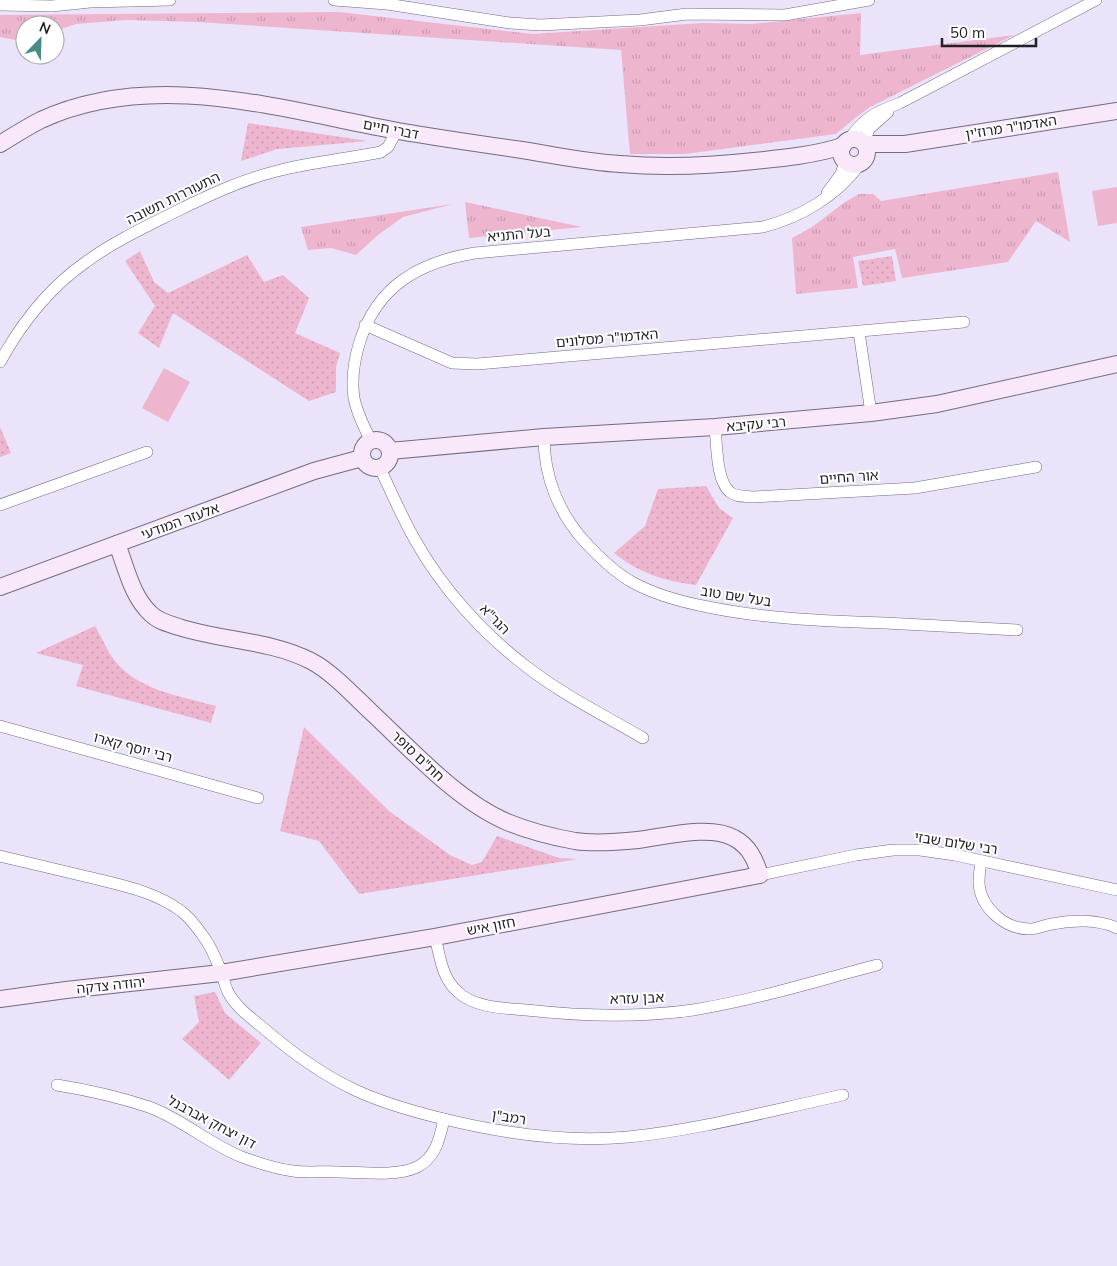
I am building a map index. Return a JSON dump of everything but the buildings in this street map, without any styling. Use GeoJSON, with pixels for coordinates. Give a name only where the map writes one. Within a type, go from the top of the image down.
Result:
{"type":"FeatureCollection","features":[{"type":"Feature","properties":{"kind":"street"},"geometry":{"type":"LineString","coordinates":[[0,5],[52,6],[90,2],[170,0]]}},
{"type":"Feature","properties":{"kind":"street"},"geometry":{"type":"LineString","coordinates":[[334,0],[387,4],[510,23],[540,25],[640,20],[687,14],[785,15],[869,0]]}},
{"type":"Feature","properties":{"kind":"street","name":"בעל התניא"},"geometry":{"type":"LineString","coordinates":[[371,441],[354,399],[353,374],[356,352],[365,325],[378,303],[392,287],[412,273],[453,256],[764,227],[782,222],[797,216],[817,203],[838,179],[869,129],[900,103],[1096,0]]}},
{"type":"Feature","properties":{"kind":"street","name":"דברי חיים"},"geometry":{"type":"LineString","coordinates":[[0,144],[41,120],[69,110],[134,96],[179,96],[261,103],[397,130],[619,164],[667,166],[722,165],[792,158],[827,151],[855,152]]}},
{"type":"Feature","properties":{"kind":"street","name":"האדמו\"ר מרוז'ין"},"geometry":{"type":"LineString","coordinates":[[855,152],[1117,111]]}},
{"type":"Feature","properties":{"kind":"street","name":"התעוררות תשובה"},"geometry":{"type":"LineString","coordinates":[[0,362],[10,344],[49,295],[86,262],[104,250],[194,202],[235,185],[284,169],[381,152],[388,147],[397,130]]}},
{"type":"Feature","properties":{"kind":"street","name":"האדמו\"ר מסלונים"},"geometry":{"type":"LineString","coordinates":[[365,325],[452,363],[477,364],[964,322]]}},
{"type":"Feature","properties":{"kind":"street"},"geometry":{"type":"LineString","coordinates":[[859,332],[871,413]]}},
{"type":"Feature","properties":{"kind":"street","name":"רבי עקיבא"},"geometry":{"type":"LineString","coordinates":[[390,451],[544,437],[716,427],[871,413],[937,404],[1117,364]]}},
{"type":"Feature","properties":{"kind":"street","name":"אור החיים"},"geometry":{"type":"LineString","coordinates":[[716,427],[720,470],[723,481],[729,491],[736,495],[752,498],[915,488],[1036,467]]}},
{"type":"Feature","properties":{"kind":"street","name":"בעל שם טוב"},"geometry":{"type":"LineString","coordinates":[[544,437],[544,457],[549,478],[564,516],[579,536],[614,571],[634,583],[664,596],[741,614],[782,618],[1017,630]]}},
{"type":"Feature","properties":{"kind":"street"},"geometry":{"type":"LineString","coordinates":[[375,440],[386,444],[390,451],[387,463],[380,468],[371,468],[362,458],[364,446],[375,440]]}},
{"type":"Feature","properties":{"kind":"street"},"geometry":{"type":"LineString","coordinates":[[0,506],[147,452]]}},
{"type":"Feature","properties":{"kind":"street","name":"אלעזר המודעי"},"geometry":{"type":"LineString","coordinates":[[0,587],[314,471],[362,458]]}},
{"type":"Feature","properties":{"kind":"street","name":"הגר\"א"},"geometry":{"type":"LineString","coordinates":[[380,468],[414,539],[432,568],[459,602],[492,638],[526,667],[566,694],[643,738]]}},
{"type":"Feature","properties":{"kind":"street","name":"חת\"ם סופר"},"geometry":{"type":"LineString","coordinates":[[117,544],[135,592],[151,615],[162,622],[194,632],[278,648],[312,661],[341,685],[444,780],[471,800],[506,821],[545,834],[577,841],[636,840],[699,832],[718,833],[733,837],[745,845],[752,853],[760,875]]}},
{"type":"Feature","properties":{"kind":"street","name":"רבי יוסף קארו"},"geometry":{"type":"LineString","coordinates":[[0,726],[258,798]]}},
{"type":"Feature","properties":{"kind":"street","name":"רבי שלום שבזי"},"geometry":{"type":"LineString","coordinates":[[760,875],[856,855],[893,850],[920,850],[1117,890]]}},
{"type":"Feature","properties":{"kind":"street","name":"רמב\"ן"},"geometry":{"type":"LineString","coordinates":[[0,856],[117,884],[143,891],[164,900],[182,912],[206,939],[222,973],[227,992],[235,1003],[298,1056],[353,1089],[380,1100],[444,1119],[519,1135],[588,1139],[628,1137],[721,1122],[843,1095]]}},
{"type":"Feature","properties":{"kind":"street"},"geometry":{"type":"LineString","coordinates":[[981,861],[979,885],[987,907],[1007,924],[1029,929],[1076,920],[1100,923],[1117,928]]}},
{"type":"Feature","properties":{"kind":"street","name":"חזון איש"},"geometry":{"type":"LineString","coordinates":[[222,973],[435,937],[760,875]]}},
{"type":"Feature","properties":{"kind":"street","name":"אבן עזרא"},"geometry":{"type":"LineString","coordinates":[[435,937],[444,973],[458,993],[472,1001],[496,1007],[555,1013],[646,1014],[692,1010],[877,965]]}},
{"type":"Feature","properties":{"kind":"street","name":"יהודה צדקה"},"geometry":{"type":"LineString","coordinates":[[0,999],[222,973]]}},
{"type":"Feature","properties":{"kind":"street","name":"דון יצחק אברבנל"},"geometry":{"type":"LineString","coordinates":[[57,1085],[108,1095],[149,1107],[172,1117],[212,1142],[240,1156],[262,1164],[293,1171],[398,1172],[418,1167],[429,1158],[439,1143],[444,1119]]}},
{"type":"Feature","properties":{"kind":"green space"},"geometry":{"type":"Polygon","coordinates":[[[339,12],[533,34],[703,23],[752,24],[861,13],[860,55],[1014,35],[870,107],[836,134],[685,154],[630,154],[621,50],[198,22],[126,20],[76,24],[65,28],[65,15],[15,15],[15,40],[0,37],[0,15],[339,12]]]}},
{"type":"Feature","properties":{"kind":"green space"},"geometry":{"type":"Polygon","coordinates":[[[248,123],[368,141],[277,149],[241,161],[248,123]]]}},
{"type":"Feature","properties":{"kind":"green space"},"geometry":{"type":"Polygon","coordinates":[[[1058,172],[1070,242],[1036,221],[1008,262],[902,278],[895,249],[853,257],[858,288],[796,294],[792,238],[812,227],[859,194],[873,194],[881,201],[1058,172]]]}},
{"type":"Feature","properties":{"kind":"green space"},"geometry":{"type":"Polygon","coordinates":[[[1117,187],[1117,223],[1098,226],[1092,191],[1117,187]]]}},
{"type":"Feature","properties":{"kind":"green space"},"geometry":{"type":"Polygon","coordinates":[[[465,202],[582,227],[469,238],[465,202]]]}},
{"type":"Feature","properties":{"kind":"green space"},"geometry":{"type":"Polygon","coordinates":[[[453,204],[403,217],[378,235],[356,255],[331,248],[308,250],[301,227],[453,204]]]}},
{"type":"Feature","properties":{"kind":"green space"},"geometry":{"type":"Polygon","coordinates":[[[140,251],[154,282],[168,293],[247,255],[264,282],[283,275],[309,298],[295,333],[340,353],[336,367],[336,392],[309,401],[173,313],[159,348],[138,333],[155,306],[125,261],[140,251]]]}},
{"type":"Feature","properties":{"kind":"green space"},"geometry":{"type":"Polygon","coordinates":[[[892,256],[896,281],[863,286],[858,261],[892,256]]]}},
{"type":"Feature","properties":{"kind":"green space"},"geometry":{"type":"Polygon","coordinates":[[[164,368],[190,382],[168,422],[142,408],[164,368]]]}},
{"type":"Feature","properties":{"kind":"green space"},"geometry":{"type":"Polygon","coordinates":[[[0,427],[11,453],[0,457],[0,427]]]}},
{"type":"Feature","properties":{"kind":"green space"},"geometry":{"type":"Polygon","coordinates":[[[706,486],[719,508],[733,518],[696,585],[652,575],[633,566],[614,553],[645,526],[658,489],[706,486]]]}},
{"type":"Feature","properties":{"kind":"green space"},"geometry":{"type":"Polygon","coordinates":[[[95,626],[112,657],[133,677],[173,695],[216,706],[211,723],[76,686],[83,665],[36,653],[95,626]]]}},
{"type":"Feature","properties":{"kind":"green space"},"geometry":{"type":"Polygon","coordinates":[[[304,727],[389,811],[450,855],[472,865],[482,862],[497,836],[559,858],[578,859],[359,894],[319,841],[280,831],[304,727]]]}},
{"type":"Feature","properties":{"kind":"green space"},"geometry":{"type":"Polygon","coordinates":[[[215,992],[225,1013],[261,1043],[229,1080],[182,1039],[199,1022],[194,996],[215,992]]]}}]}
